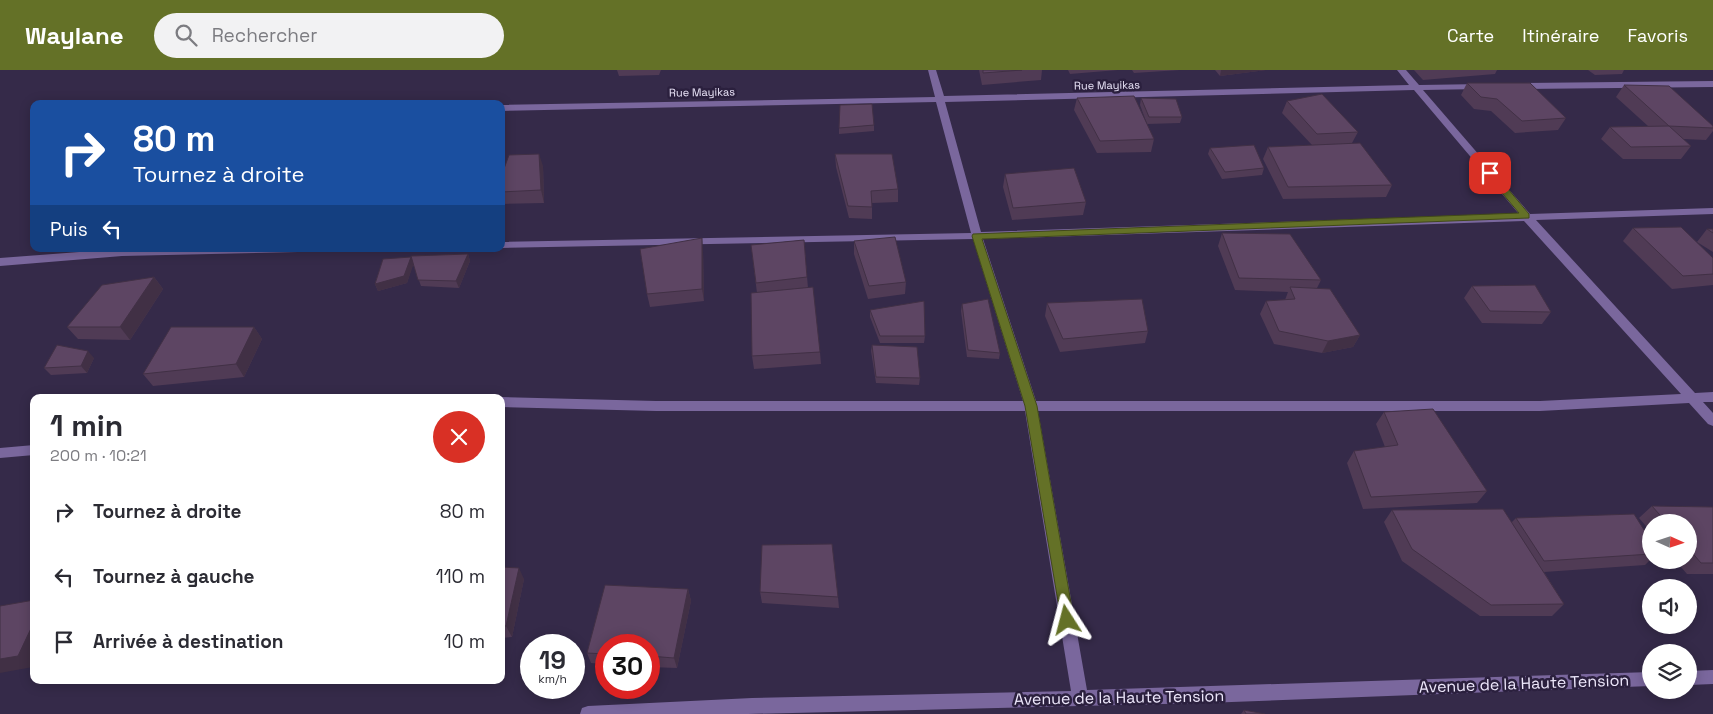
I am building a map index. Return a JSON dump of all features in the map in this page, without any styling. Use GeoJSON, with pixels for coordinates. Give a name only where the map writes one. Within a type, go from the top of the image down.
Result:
{"type":"FeatureCollection","features":[{"type":"Feature","properties":{"kind":"street"},"geometry":{"type":"LineString","coordinates":[[932,70],[938,100],[976,236],[1031,406],[1080,698]]}},
{"type":"Feature","properties":{"kind":"street"},"geometry":{"type":"LineString","coordinates":[[1402,70],[1526,216],[1713,421]]}},
{"type":"Feature","properties":{"kind":"street","name":"Rue Mayikas"},"geometry":{"type":"LineString","coordinates":[[505,108],[938,100],[1416,87],[1713,84]]}},
{"type":"Feature","properties":{"kind":"street"},"geometry":{"type":"LineString","coordinates":[[505,245],[976,236],[1713,211]]}},
{"type":"Feature","properties":{"kind":"street"},"geometry":{"type":"LineString","coordinates":[[0,262],[122,252]]}},
{"type":"Feature","properties":{"kind":"street"},"geometry":{"type":"LineString","coordinates":[[505,402],[656,406],[1540,406],[1713,397]]}},
{"type":"Feature","properties":{"kind":"street"},"geometry":{"type":"LineString","coordinates":[[0,453],[30,450]]}},
{"type":"Feature","properties":{"kind":"street"},"geometry":{"type":"LineString","coordinates":[[1697,678],[1713,678]]}},
{"type":"Feature","properties":{"kind":"street","name":"Avenue de la Haute Tension"},"geometry":{"type":"LineString","coordinates":[[588,714],[752,706],[1080,698],[1642,679]]}},
{"type":"Feature","properties":{"kind":"building"},"geometry":{"type":"Polygon","coordinates":[[[983,70],[1022,70],[983,73],[983,70]]]}},
{"type":"Feature","properties":{"kind":"building"},"geometry":{"type":"Polygon","coordinates":[[[1467,83],[1530,83],[1566,118],[1522,121],[1497,99],[1481,97],[1467,83]]]}},
{"type":"Feature","properties":{"kind":"building"},"geometry":{"type":"Polygon","coordinates":[[[1624,85],[1669,86],[1713,128],[1669,126],[1624,85]]]}},
{"type":"Feature","properties":{"kind":"building"},"geometry":{"type":"Polygon","coordinates":[[[1322,94],[1358,132],[1317,134],[1287,101],[1322,94]]]}},
{"type":"Feature","properties":{"kind":"building"},"geometry":{"type":"Polygon","coordinates":[[[1134,96],[1154,139],[1100,141],[1077,98],[1134,96]]]}},
{"type":"Feature","properties":{"kind":"building"},"geometry":{"type":"Polygon","coordinates":[[[1141,98],[1176,99],[1182,117],[1149,117],[1141,98]]]}},
{"type":"Feature","properties":{"kind":"building"},"geometry":{"type":"Polygon","coordinates":[[[872,104],[874,125],[839,128],[840,105],[872,104]]]}},
{"type":"Feature","properties":{"kind":"building"},"geometry":{"type":"Polygon","coordinates":[[[1669,126],[1691,146],[1631,147],[1610,127],[1669,126]]]}},
{"type":"Feature","properties":{"kind":"building"},"geometry":{"type":"Polygon","coordinates":[[[1360,143],[1392,185],[1288,187],[1268,147],[1360,143]]]}},
{"type":"Feature","properties":{"kind":"building"},"geometry":{"type":"Polygon","coordinates":[[[1254,145],[1264,168],[1225,172],[1210,148],[1254,145]]]}},
{"type":"Feature","properties":{"kind":"building"},"geometry":{"type":"Polygon","coordinates":[[[539,154],[541,190],[505,192],[505,166],[509,155],[539,154]]]}},
{"type":"Feature","properties":{"kind":"building"},"geometry":{"type":"Polygon","coordinates":[[[835,154],[892,154],[898,189],[871,191],[872,207],[848,206],[835,154]]]}},
{"type":"Feature","properties":{"kind":"building"},"geometry":{"type":"Polygon","coordinates":[[[1074,168],[1086,202],[1013,208],[1005,174],[1074,168]]]}},
{"type":"Feature","properties":{"kind":"building"},"geometry":{"type":"Polygon","coordinates":[[[1681,227],[1713,258],[1713,274],[1683,276],[1633,228],[1681,227]]]}},
{"type":"Feature","properties":{"kind":"building"},"geometry":{"type":"Polygon","coordinates":[[[1222,233],[1290,234],[1321,280],[1239,278],[1222,233]]]}},
{"type":"Feature","properties":{"kind":"building"},"geometry":{"type":"Polygon","coordinates":[[[895,237],[906,282],[869,286],[854,241],[895,237]]]}},
{"type":"Feature","properties":{"kind":"building"},"geometry":{"type":"Polygon","coordinates":[[[702,238],[702,289],[647,294],[640,249],[702,238]]]}},
{"type":"Feature","properties":{"kind":"building"},"geometry":{"type":"Polygon","coordinates":[[[804,240],[807,277],[756,283],[751,245],[804,240]]]}},
{"type":"Feature","properties":{"kind":"building"},"geometry":{"type":"Polygon","coordinates":[[[468,254],[456,281],[418,280],[411,256],[468,254]]]}},
{"type":"Feature","properties":{"kind":"building"},"geometry":{"type":"Polygon","coordinates":[[[411,257],[404,276],[375,284],[383,259],[411,257]]]}},
{"type":"Feature","properties":{"kind":"building"},"geometry":{"type":"Polygon","coordinates":[[[154,277],[120,327],[67,327],[102,285],[154,277]]]}},
{"type":"Feature","properties":{"kind":"building"},"geometry":{"type":"Polygon","coordinates":[[[1535,285],[1551,312],[1490,311],[1472,286],[1535,285]]]}},
{"type":"Feature","properties":{"kind":"building"},"geometry":{"type":"Polygon","coordinates":[[[813,287],[820,352],[752,356],[751,293],[813,287]]]}},
{"type":"Feature","properties":{"kind":"building"},"geometry":{"type":"Polygon","coordinates":[[[1290,287],[1330,289],[1360,335],[1328,341],[1279,331],[1266,301],[1295,299],[1290,287]]]}},
{"type":"Feature","properties":{"kind":"building"},"geometry":{"type":"Polygon","coordinates":[[[988,299],[1000,353],[968,350],[962,304],[988,299]]]}},
{"type":"Feature","properties":{"kind":"building"},"geometry":{"type":"Polygon","coordinates":[[[1142,299],[1148,331],[1063,339],[1047,303],[1142,299]]]}},
{"type":"Feature","properties":{"kind":"building"},"geometry":{"type":"Polygon","coordinates":[[[924,301],[925,336],[880,336],[870,310],[924,301]]]}},
{"type":"Feature","properties":{"kind":"building"},"geometry":{"type":"Polygon","coordinates":[[[171,327],[254,327],[236,364],[143,374],[171,327]]]}},
{"type":"Feature","properties":{"kind":"building"},"geometry":{"type":"Polygon","coordinates":[[[57,345],[88,351],[81,366],[44,368],[57,345]]]}},
{"type":"Feature","properties":{"kind":"building"},"geometry":{"type":"Polygon","coordinates":[[[872,345],[917,347],[920,378],[876,377],[872,345]]]}},
{"type":"Feature","properties":{"kind":"building"},"geometry":{"type":"Polygon","coordinates":[[[1433,409],[1487,491],[1371,497],[1354,451],[1398,445],[1384,412],[1433,409]]]}},
{"type":"Feature","properties":{"kind":"building"},"geometry":{"type":"Polygon","coordinates":[[[1652,506],[1713,507],[1713,563],[1701,563],[1698,560],[1698,514],[1659,514],[1652,506]]]}},
{"type":"Feature","properties":{"kind":"building"},"geometry":{"type":"Polygon","coordinates":[[[1503,509],[1564,604],[1491,605],[1412,549],[1392,510],[1503,509]]]}},
{"type":"Feature","properties":{"kind":"building"},"geometry":{"type":"Polygon","coordinates":[[[1634,514],[1642,527],[1642,555],[1544,561],[1516,518],[1634,514]]]}},
{"type":"Feature","properties":{"kind":"building"},"geometry":{"type":"Polygon","coordinates":[[[832,544],[838,597],[760,592],[762,545],[832,544]]]}},
{"type":"Feature","properties":{"kind":"building"},"geometry":{"type":"Polygon","coordinates":[[[505,567],[519,568],[506,626],[505,567]]]}},
{"type":"Feature","properties":{"kind":"building"},"geometry":{"type":"Polygon","coordinates":[[[605,585],[688,589],[674,658],[660,657],[660,634],[595,634],[595,653],[587,653],[605,585]]]}},
{"type":"Feature","properties":{"kind":"building"},"geometry":{"type":"Polygon","coordinates":[[[30,601],[30,630],[18,656],[0,659],[0,606],[30,601]]]}},
{"type":"Feature","properties":{"kind":"building"},"geometry":{"type":"Polygon","coordinates":[[[1244,710],[1265,714],[1246,714],[1244,710]]]}},
{"type":"Feature","properties":{"kind":"route"},"geometry":{"type":"LineString","coordinates":[[1067,620],[1031,406],[976,236],[1526,216],[1490,173]]}}]}
